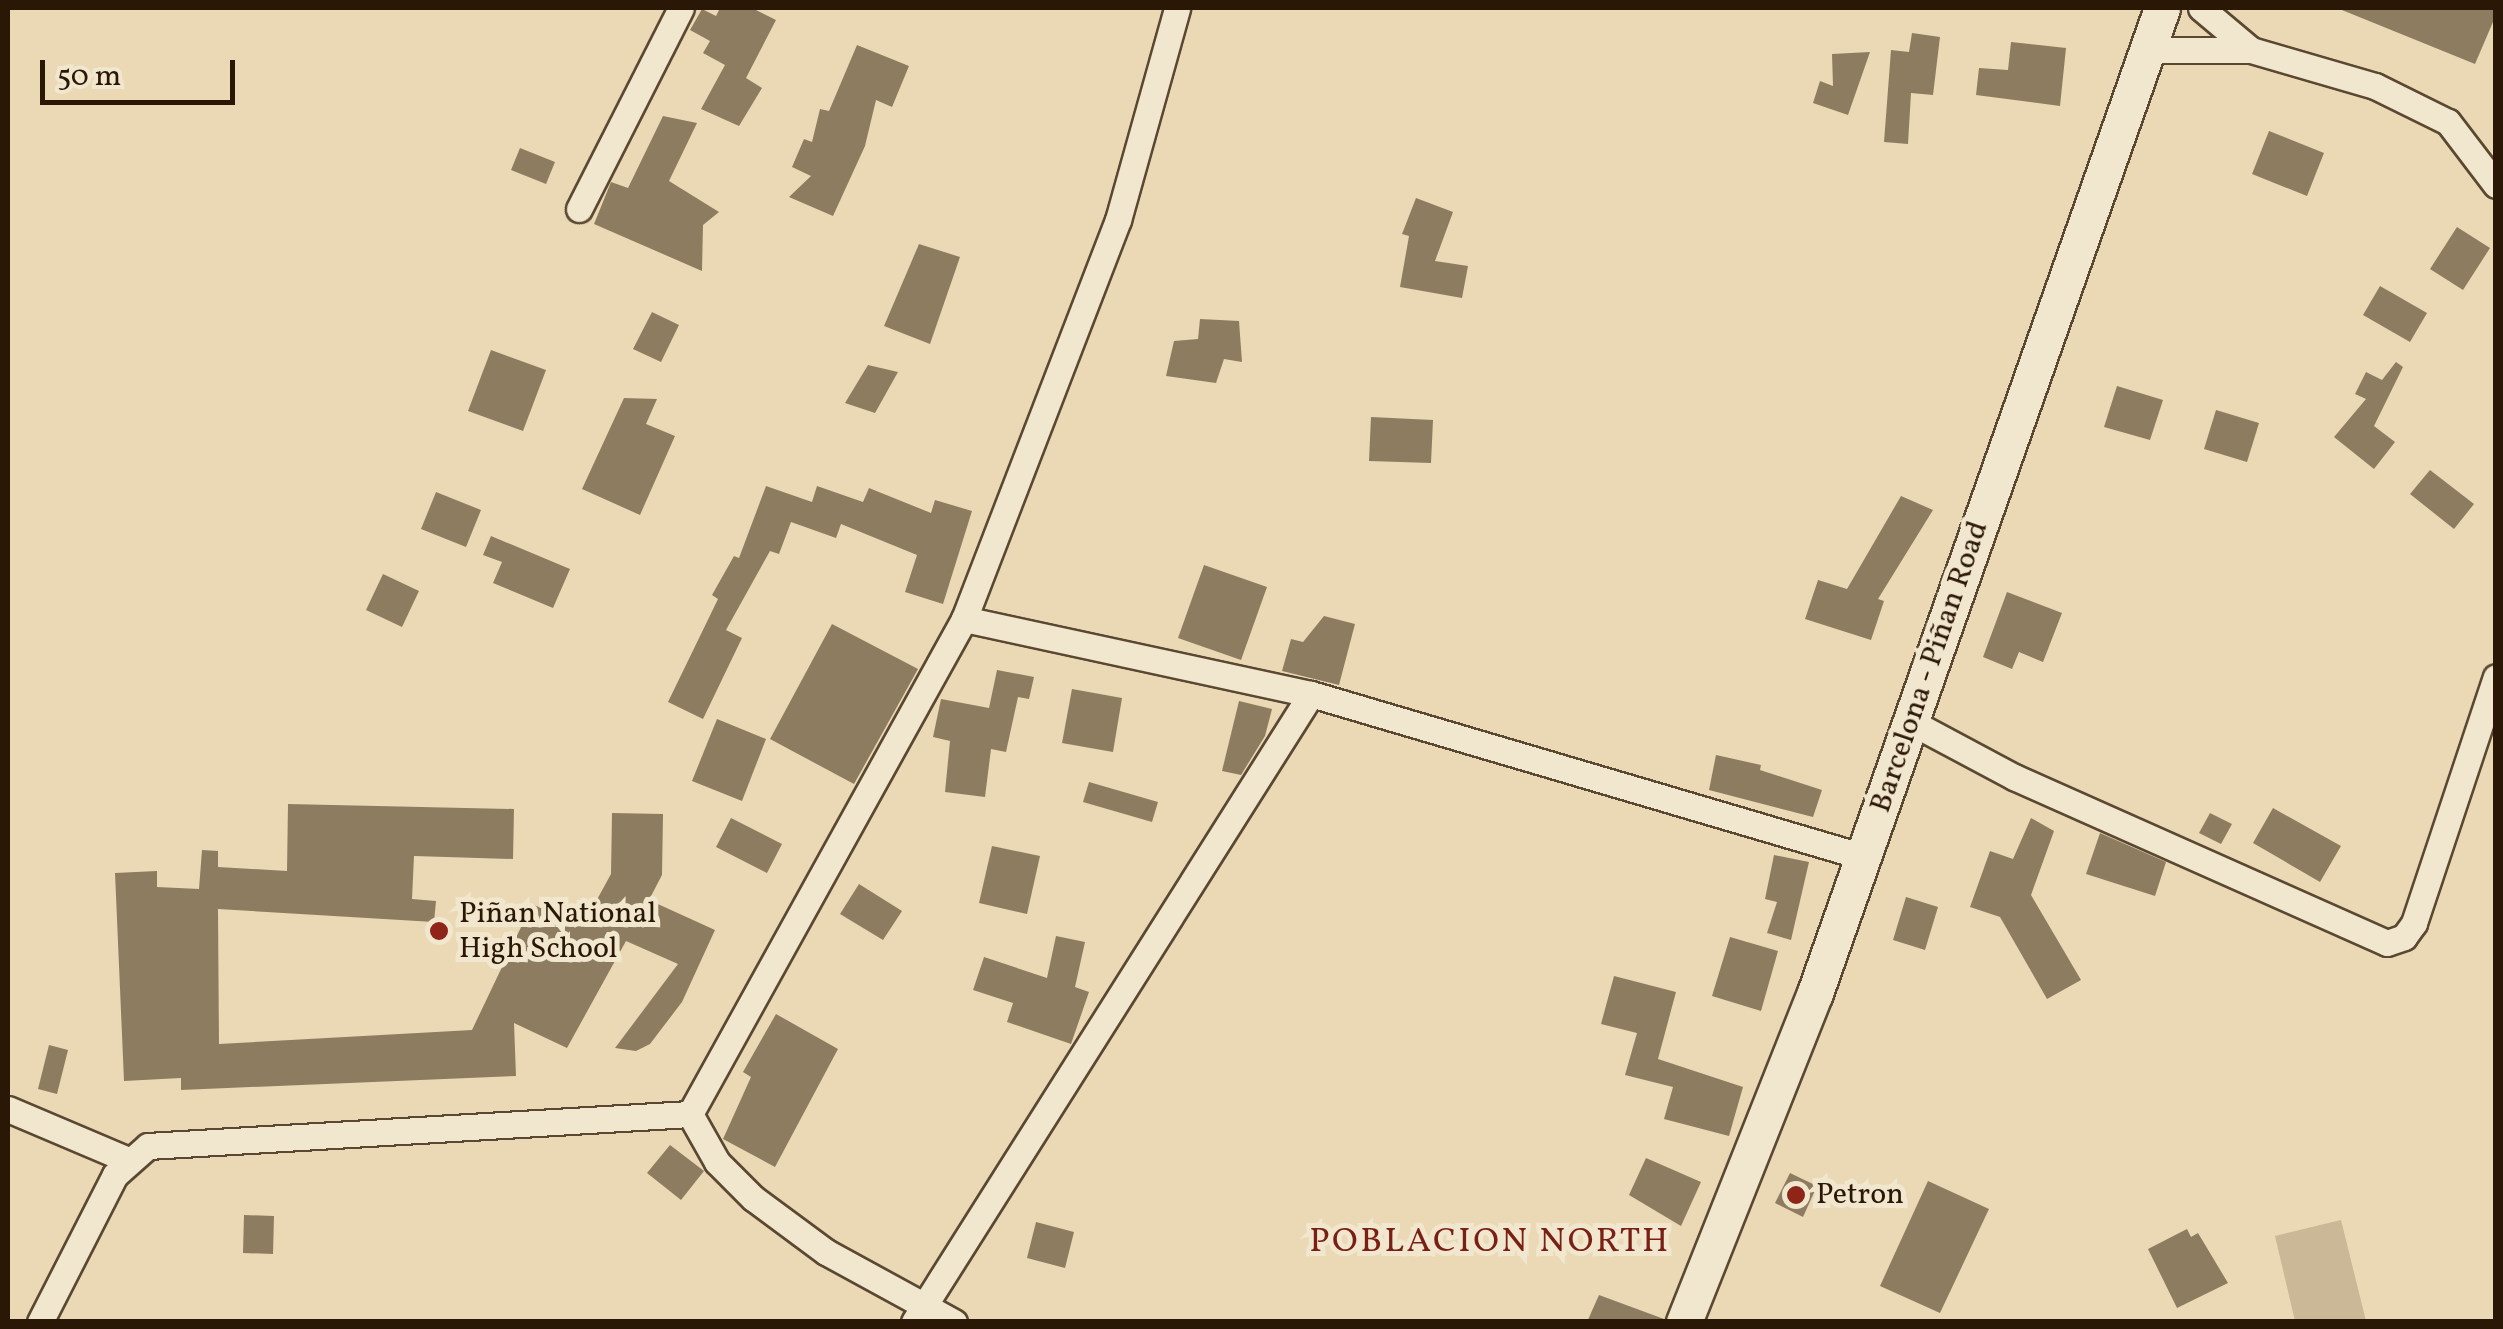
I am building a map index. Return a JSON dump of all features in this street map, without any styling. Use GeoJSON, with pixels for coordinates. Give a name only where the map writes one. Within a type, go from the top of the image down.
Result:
{"type":"FeatureCollection","features":[{"type":"Feature","properties":{"kind":"main road","name":"Barcelona - Piñan Road"},"geometry":{"type":"LineString","coordinates":[[1684,1322],[1864,857],[2162,8]]}},
{"type":"Feature","properties":{"kind":"street"},"geometry":{"type":"LineString","coordinates":[[579,209],[681,8]]}},
{"type":"Feature","properties":{"kind":"street"},"geometry":{"type":"LineString","coordinates":[[690,1114],[964,619],[1118,220],[1178,8]]}},
{"type":"Feature","properties":{"kind":"street"},"geometry":{"type":"LineString","coordinates":[[2201,8],[2252,50]]}},
{"type":"Feature","properties":{"kind":"street"},"geometry":{"type":"LineString","coordinates":[[2147,50],[2252,50],[2375,86],[2448,122],[2496,185]]}},
{"type":"Feature","properties":{"kind":"street"},"geometry":{"type":"LineString","coordinates":[[964,619],[1311,694],[1864,857]]}},
{"type":"Feature","properties":{"kind":"street"},"geometry":{"type":"LineString","coordinates":[[1911,722],[2014,778],[2386,943],[2404,937],[2414,923],[2496,677]]}},
{"type":"Feature","properties":{"kind":"street"},"geometry":{"type":"LineString","coordinates":[[920,1313],[1311,694]]}},
{"type":"Feature","properties":{"kind":"street"},"geometry":{"type":"LineString","coordinates":[[8,1109],[128,1160]]}},
{"type":"Feature","properties":{"kind":"street"},"geometry":{"type":"LineString","coordinates":[[40,1322],[128,1160],[162,1143],[690,1114]]}},
{"type":"Feature","properties":{"kind":"street"},"geometry":{"type":"LineString","coordinates":[[690,1114],[717,1162],[753,1198],[826,1252],[920,1313],[954,1322]]}},
{"type":"Feature","properties":{"kind":"shaded area"},"geometry":{"type":"Polygon","coordinates":[[[2341,1220],[2366,1321],[2295,1321],[2275,1236],[2341,1220]]]}},
{"type":"Feature","properties":{"kind":"building"},"geometry":{"type":"Polygon","coordinates":[[[720,8],[752,8],[776,20],[746,78],[762,88],[739,126],[701,109],[725,65],[703,53],[710,41],[690,30],[702,9],[716,16],[720,8]]]}},
{"type":"Feature","properties":{"kind":"building"},"geometry":{"type":"Polygon","coordinates":[[[2337,8],[2496,8],[2496,15],[2475,64],[2337,8]]]}},
{"type":"Feature","properties":{"kind":"building"},"geometry":{"type":"Polygon","coordinates":[[[1912,33],[1940,37],[1933,95],[1911,93],[1908,144],[1884,142],[1891,50],[1909,52],[1912,33]]]}},
{"type":"Feature","properties":{"kind":"building"},"geometry":{"type":"Polygon","coordinates":[[[2011,42],[2066,48],[2060,106],[1976,95],[1979,68],[2008,70],[2011,42]]]}},
{"type":"Feature","properties":{"kind":"building"},"geometry":{"type":"Polygon","coordinates":[[[857,45],[909,66],[892,107],[876,100],[865,146],[833,216],[789,197],[811,176],[792,167],[804,139],[812,142],[820,109],[829,111],[857,45]]]}},
{"type":"Feature","properties":{"kind":"building"},"geometry":{"type":"Polygon","coordinates":[[[1870,52],[1848,115],[1813,103],[1820,81],[1833,86],[1832,54],[1870,52]]]}},
{"type":"Feature","properties":{"kind":"building"},"geometry":{"type":"Polygon","coordinates":[[[663,116],[697,123],[669,181],[719,212],[703,225],[702,271],[594,224],[611,182],[628,188],[663,116]]]}},
{"type":"Feature","properties":{"kind":"building"},"geometry":{"type":"Polygon","coordinates":[[[2269,131],[2324,153],[2307,196],[2252,174],[2269,131]]]}},
{"type":"Feature","properties":{"kind":"building"},"geometry":{"type":"Polygon","coordinates":[[[520,148],[555,162],[546,184],[511,170],[520,148]]]}},
{"type":"Feature","properties":{"kind":"building"},"geometry":{"type":"Polygon","coordinates":[[[1416,198],[1453,212],[1435,261],[1468,266],[1462,298],[1400,287],[1409,236],[1402,234],[1416,198]]]}},
{"type":"Feature","properties":{"kind":"building"},"geometry":{"type":"Polygon","coordinates":[[[2457,227],[2490,248],[2463,290],[2430,269],[2457,227]]]}},
{"type":"Feature","properties":{"kind":"building"},"geometry":{"type":"Polygon","coordinates":[[[919,244],[960,257],[930,344],[884,326],[919,244]]]}},
{"type":"Feature","properties":{"kind":"building"},"geometry":{"type":"Polygon","coordinates":[[[2380,286],[2427,313],[2410,342],[2363,315],[2380,286]]]}},
{"type":"Feature","properties":{"kind":"building"},"geometry":{"type":"Polygon","coordinates":[[[652,312],[679,325],[661,362],[633,349],[652,312]]]}},
{"type":"Feature","properties":{"kind":"building"},"geometry":{"type":"Polygon","coordinates":[[[1200,319],[1239,321],[1242,362],[1224,359],[1216,383],[1166,376],[1174,341],[1198,339],[1200,319]]]}},
{"type":"Feature","properties":{"kind":"building"},"geometry":{"type":"Polygon","coordinates":[[[491,350],[546,370],[523,431],[468,411],[491,350]]]}},
{"type":"Feature","properties":{"kind":"building"},"geometry":{"type":"Polygon","coordinates":[[[2396,362],[2403,367],[2374,426],[2395,442],[2374,469],[2334,437],[2366,399],[2355,394],[2366,372],[2382,380],[2396,362]]]}},
{"type":"Feature","properties":{"kind":"building"},"geometry":{"type":"Polygon","coordinates":[[[868,365],[898,372],[875,413],[845,403],[868,365]]]}},
{"type":"Feature","properties":{"kind":"building"},"geometry":{"type":"Polygon","coordinates":[[[2117,386],[2163,400],[2150,440],[2104,427],[2117,386]]]}},
{"type":"Feature","properties":{"kind":"building"},"geometry":{"type":"Polygon","coordinates":[[[624,398],[657,399],[646,424],[675,436],[640,515],[582,489],[624,398]]]}},
{"type":"Feature","properties":{"kind":"building"},"geometry":{"type":"Polygon","coordinates":[[[2216,410],[2259,423],[2247,462],[2204,449],[2216,410]]]}},
{"type":"Feature","properties":{"kind":"building"},"geometry":{"type":"Polygon","coordinates":[[[1371,417],[1433,420],[1431,463],[1369,461],[1371,417]]]}},
{"type":"Feature","properties":{"kind":"building"},"geometry":{"type":"Polygon","coordinates":[[[2430,470],[2474,504],[2454,529],[2410,494],[2430,470]]]}},
{"type":"Feature","properties":{"kind":"building"},"geometry":{"type":"Polygon","coordinates":[[[766,486],[812,502],[817,486],[863,502],[869,488],[931,513],[935,500],[972,511],[943,604],[905,592],[917,555],[841,524],[836,538],[791,522],[779,554],[770,551],[726,630],[742,638],[703,719],[668,702],[718,599],[712,595],[734,556],[739,558],[766,486]]]}},
{"type":"Feature","properties":{"kind":"building"},"geometry":{"type":"Polygon","coordinates":[[[436,492],[481,510],[466,547],[421,529],[436,492]]]}},
{"type":"Feature","properties":{"kind":"building"},"geometry":{"type":"Polygon","coordinates":[[[1901,496],[1933,510],[1878,599],[1884,601],[1871,640],[1805,619],[1818,580],[1847,589],[1901,496]]]}},
{"type":"Feature","properties":{"kind":"building"},"geometry":{"type":"Polygon","coordinates":[[[491,536],[570,569],[553,608],[493,583],[502,562],[483,555],[491,536]]]}},
{"type":"Feature","properties":{"kind":"building"},"geometry":{"type":"Polygon","coordinates":[[[1204,565],[1267,587],[1241,660],[1178,638],[1204,565]]]}},
{"type":"Feature","properties":{"kind":"building"},"geometry":{"type":"Polygon","coordinates":[[[383,574],[419,591],[402,627],[366,610],[383,574]]]}},
{"type":"Feature","properties":{"kind":"building"},"geometry":{"type":"Polygon","coordinates":[[[2007,592],[2062,613],[2043,662],[2019,652],[2012,669],[1983,657],[2007,592]]]}},
{"type":"Feature","properties":{"kind":"building"},"geometry":{"type":"Polygon","coordinates":[[[1324,616],[1355,624],[1339,685],[1282,671],[1291,639],[1303,642],[1324,616]]]}},
{"type":"Feature","properties":{"kind":"building"},"geometry":{"type":"Polygon","coordinates":[[[832,624],[918,669],[854,784],[770,739],[832,624]]]}},
{"type":"Feature","properties":{"kind":"building"},"geometry":{"type":"Polygon","coordinates":[[[997,670],[1034,677],[1029,699],[1018,697],[1006,752],[991,749],[985,797],[945,792],[950,741],[933,737],[941,699],[989,708],[997,670]]]}},
{"type":"Feature","properties":{"kind":"building"},"geometry":{"type":"Polygon","coordinates":[[[1072,689],[1122,698],[1113,752],[1062,743],[1072,689]]]}},
{"type":"Feature","properties":{"kind":"building"},"geometry":{"type":"Polygon","coordinates":[[[1239,701],[1272,709],[1265,736],[1241,775],[1222,771],[1239,701]]]}},
{"type":"Feature","properties":{"kind":"building"},"geometry":{"type":"Polygon","coordinates":[[[717,719],[766,739],[742,801],[692,781],[717,719]]]}},
{"type":"Feature","properties":{"kind":"building"},"geometry":{"type":"Polygon","coordinates":[[[1716,755],[1761,765],[1760,770],[1822,790],[1813,817],[1709,790],[1716,755]]]}},
{"type":"Feature","properties":{"kind":"building"},"geometry":{"type":"Polygon","coordinates":[[[1089,782],[1158,802],[1152,822],[1083,802],[1089,782]]]}},
{"type":"Feature","properties":{"kind":"building"},"geometry":{"type":"Polygon","coordinates":[[[288,804],[514,809],[513,859],[414,856],[412,899],[436,901],[434,922],[218,909],[219,1044],[472,1030],[532,904],[582,927],[611,874],[612,813],[663,814],[662,875],[649,900],[715,930],[682,1002],[650,1044],[636,1051],[615,1048],[678,964],[626,941],[567,1048],[514,1023],[516,1076],[181,1090],[181,1078],[124,1081],[115,873],[157,871],[157,887],[199,889],[202,850],[218,851],[218,867],[287,871],[288,804]]]}},
{"type":"Feature","properties":{"kind":"building"},"geometry":{"type":"Polygon","coordinates":[[[2273,808],[2341,846],[2320,882],[2253,843],[2273,808]]]}},
{"type":"Feature","properties":{"kind":"building"},"geometry":{"type":"Polygon","coordinates":[[[2210,813],[2232,824],[2221,844],[2199,833],[2210,813]]]}},
{"type":"Feature","properties":{"kind":"building"},"geometry":{"type":"Polygon","coordinates":[[[731,818],[782,844],[767,873],[716,847],[731,818]]]}},
{"type":"Feature","properties":{"kind":"building"},"geometry":{"type":"Polygon","coordinates":[[[2031,818],[2054,831],[2031,895],[2081,980],[2047,999],[2000,917],[1970,907],[1990,851],[2013,859],[2031,818]]]}},
{"type":"Feature","properties":{"kind":"building"},"geometry":{"type":"Polygon","coordinates":[[[2100,833],[2166,862],[2155,896],[2086,874],[2100,833]]]}},
{"type":"Feature","properties":{"kind":"building"},"geometry":{"type":"Polygon","coordinates":[[[992,846],[1040,856],[1027,914],[979,903],[992,846]]]}},
{"type":"Feature","properties":{"kind":"building"},"geometry":{"type":"Polygon","coordinates":[[[1774,855],[1809,862],[1791,940],[1767,933],[1777,902],[1765,899],[1774,855]]]}},
{"type":"Feature","properties":{"kind":"building"},"geometry":{"type":"Polygon","coordinates":[[[859,884],[902,911],[883,940],[840,914],[859,884]]]}},
{"type":"Feature","properties":{"kind":"building"},"geometry":{"type":"Polygon","coordinates":[[[1906,897],[1938,907],[1925,950],[1893,940],[1906,897]]]}},
{"type":"Feature","properties":{"kind":"building"},"geometry":{"type":"Polygon","coordinates":[[[1056,936],[1085,942],[1075,987],[1089,992],[1071,1044],[1007,1022],[1013,1003],[973,990],[984,957],[1047,978],[1056,936]]]}},
{"type":"Feature","properties":{"kind":"building"},"geometry":{"type":"Polygon","coordinates":[[[1730,937],[1778,951],[1761,1011],[1712,996],[1730,937]]]}},
{"type":"Feature","properties":{"kind":"building"},"geometry":{"type":"Polygon","coordinates":[[[1614,976],[1676,992],[1658,1059],[1743,1087],[1729,1136],[1664,1119],[1673,1087],[1625,1075],[1637,1033],[1601,1024],[1614,976]]]}},
{"type":"Feature","properties":{"kind":"building"},"geometry":{"type":"Polygon","coordinates":[[[776,1014],[838,1049],[775,1167],[723,1139],[751,1077],[743,1072],[776,1014]]]}},
{"type":"Feature","properties":{"kind":"building"},"geometry":{"type":"Polygon","coordinates":[[[49,1045],[68,1050],[57,1094],[38,1089],[49,1045]]]}},
{"type":"Feature","properties":{"kind":"building"},"geometry":{"type":"Polygon","coordinates":[[[670,1145],[704,1171],[681,1200],[647,1173],[670,1145]]]}},
{"type":"Feature","properties":{"kind":"building"},"geometry":{"type":"Polygon","coordinates":[[[1646,1158],[1701,1182],[1681,1226],[1629,1195],[1646,1158]]]}},
{"type":"Feature","properties":{"kind":"building","name":"Petron"},"geometry":{"type":"Polygon","coordinates":[[[1790,1173],[1817,1186],[1803,1217],[1775,1203],[1790,1173]]]}},
{"type":"Feature","properties":{"kind":"building"},"geometry":{"type":"Polygon","coordinates":[[[1928,1181],[1989,1209],[1940,1313],[1880,1286],[1928,1181]]]}},
{"type":"Feature","properties":{"kind":"building"},"geometry":{"type":"Polygon","coordinates":[[[244,1215],[274,1216],[273,1254],[243,1253],[244,1215]]]}},
{"type":"Feature","properties":{"kind":"building"},"geometry":{"type":"Polygon","coordinates":[[[1036,1222],[1074,1232],[1065,1268],[1027,1258],[1036,1222]]]}},
{"type":"Feature","properties":{"kind":"building"},"geometry":{"type":"Polygon","coordinates":[[[2187,1229],[2191,1237],[2198,1233],[2228,1283],[2177,1308],[2148,1249],[2187,1229]]]}},
{"type":"Feature","properties":{"kind":"building"},"geometry":{"type":"Polygon","coordinates":[[[1599,1295],[1664,1319],[1663,1322],[1587,1322],[1599,1295]]]}},
{"type":"Feature","properties":{"kind":"place","name":"Piñan National High School"},"geometry":{"type":"Point","coordinates":[439,931]}},
{"type":"Feature","properties":{"kind":"place","name":"Petron"},"geometry":{"type":"Point","coordinates":[1796,1195]}},
{"type":"Feature","properties":{"kind":"district","name":"POBLACION NORTH"},"geometry":{"type":"Point","coordinates":[1490,1242]}}]}
